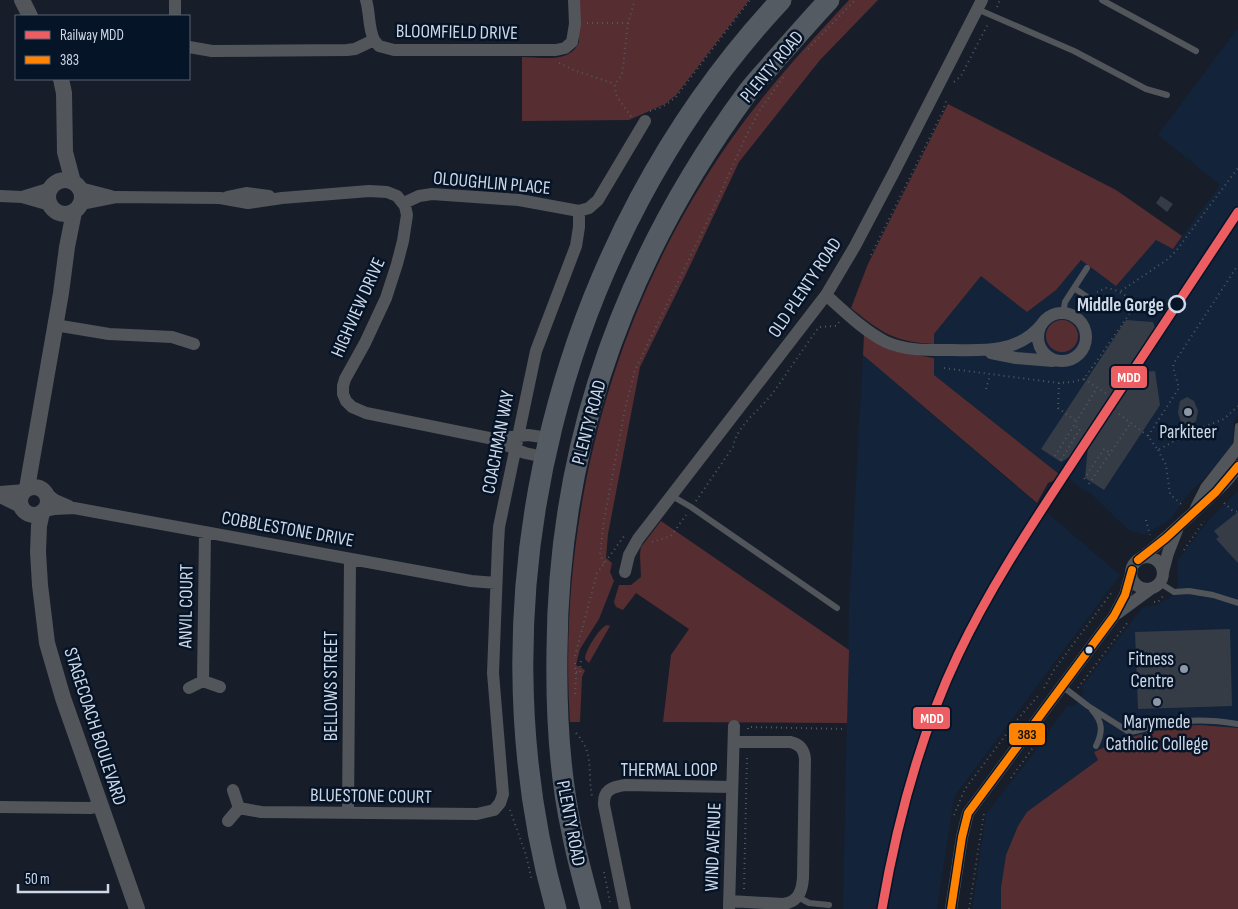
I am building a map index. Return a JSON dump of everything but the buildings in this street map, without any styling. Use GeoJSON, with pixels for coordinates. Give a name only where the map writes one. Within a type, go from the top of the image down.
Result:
{"type":"FeatureCollection","features":[{"type":"Feature","properties":{"kind":"highway","name":"PLENTY ROAD"},"geometry":{"type":"LineString","coordinates":[[556,909],[536,822],[530,780],[522,671],[526,574],[531,530],[546,448],[565,378],[584,321],[626,225],[666,152],[691,112],[748,35],[780,0]]}},
{"type":"Feature","properties":{"kind":"highway","name":"PLENTY ROAD"},"geometry":{"type":"LineString","coordinates":[[591,909],[571,831],[557,714],[556,673],[557,603],[563,538],[586,420],[598,379],[628,298],[647,256],[690,178],[748,90],[829,0]]}},
{"type":"Feature","properties":{"kind":"street"},"geometry":{"type":"LineString","coordinates":[[22,0],[30,15]]}},
{"type":"Feature","properties":{"kind":"street"},"geometry":{"type":"LineString","coordinates":[[174,0],[175,15]]}},
{"type":"Feature","properties":{"kind":"street"},"geometry":{"type":"LineString","coordinates":[[366,0],[370,16],[370,32],[374,40]]}},
{"type":"Feature","properties":{"kind":"street","name":"BLOOMFIELD DRIVE"},"geometry":{"type":"LineString","coordinates":[[190,47],[212,51],[348,50],[355,49],[374,40],[379,46],[394,50],[556,50],[565,48],[572,42],[574,0]]}},
{"type":"Feature","properties":{"kind":"street","name":"OLD PLENTY ROAD"},"geometry":{"type":"LineString","coordinates":[[625,572],[629,555],[638,538],[826,295],[855,246],[980,4]]}},
{"type":"Feature","properties":{"kind":"street","name":"BLOOMFIELD DRIVE"},"geometry":{"type":"LineString","coordinates":[[190,54],[212,51]]}},
{"type":"Feature","properties":{"kind":"street"},"geometry":{"type":"LineString","coordinates":[[23,509],[21,496],[26,489],[33,459],[34,440],[67,247],[69,200],[65,152],[64,93],[61,80]]}},
{"type":"Feature","properties":{"kind":"street"},"geometry":{"type":"LineString","coordinates":[[579,211],[589,208],[598,200],[638,134],[642,116]]}},
{"type":"Feature","properties":{"kind":"street"},"geometry":{"type":"LineString","coordinates":[[65,152],[48,196],[69,200]]}},
{"type":"Feature","properties":{"kind":"street"},"geometry":{"type":"LineString","coordinates":[[22,196],[64,180],[69,200]]}},
{"type":"Feature","properties":{"kind":"street"},"geometry":{"type":"LineString","coordinates":[[0,196],[69,200],[116,197],[220,198],[246,193],[282,198],[379,191],[393,193],[404,203]]}},
{"type":"Feature","properties":{"kind":"street","name":"OLOUGHLIN PLACE"},"geometry":{"type":"LineString","coordinates":[[404,203],[419,196],[432,194],[519,200],[579,211]]}},
{"type":"Feature","properties":{"kind":"street","name":"HIGHVIEW DRIVE"},"geometry":{"type":"LineString","coordinates":[[404,203],[406,221],[397,264],[386,298],[365,343],[345,379],[344,397],[352,407],[366,413],[516,442],[528,435],[546,448]]}},
{"type":"Feature","properties":{"kind":"street","name":"COACHMAN WAY"},"geometry":{"type":"LineString","coordinates":[[500,803],[503,784],[493,674],[499,527],[536,351],[576,246],[579,211]]}},
{"type":"Feature","properties":{"kind":"street"},"geometry":{"type":"LineString","coordinates":[[826,295],[871,333],[896,345],[921,350],[984,351],[1002,348],[1022,341],[1035,332],[1050,316],[1063,313],[1074,316],[1080,322],[1086,338],[1082,350],[1076,357],[1067,361],[1016,358],[984,351]]}},
{"type":"Feature","properties":{"kind":"street"},"geometry":{"type":"LineString","coordinates":[[1042,324],[1038,335],[1040,347],[1047,356],[1058,361]]}},
{"type":"Feature","properties":{"kind":"street"},"geometry":{"type":"LineString","coordinates":[[55,325],[115,335],[175,338],[194,344]]}},
{"type":"Feature","properties":{"kind":"street","name":"HIGHVIEW DRIVE"},"geometry":{"type":"LineString","coordinates":[[516,442],[525,453],[546,448]]}},
{"type":"Feature","properties":{"kind":"street"},"geometry":{"type":"LineString","coordinates":[[1194,510],[1206,488],[1236,449]]}},
{"type":"Feature","properties":{"kind":"street"},"geometry":{"type":"LineString","coordinates":[[0,497],[34,515],[43,512],[48,504],[45,492],[37,477],[33,459]]}},
{"type":"Feature","properties":{"kind":"street"},"geometry":{"type":"LineString","coordinates":[[951,909],[962,837],[968,813],[1114,616],[1127,589],[1135,565],[1178,528],[1194,510],[1218,491],[1236,469]]}},
{"type":"Feature","properties":{"kind":"street"},"geometry":{"type":"LineString","coordinates":[[0,492],[36,487],[45,492]]}},
{"type":"Feature","properties":{"kind":"street","name":"COBBLESTONE DRIVE"},"geometry":{"type":"LineString","coordinates":[[45,492],[55,500],[74,508],[496,583]]}},
{"type":"Feature","properties":{"kind":"street","name":"COBBLESTONE DRIVE"},"geometry":{"type":"LineString","coordinates":[[43,512],[54,509],[74,508]]}},
{"type":"Feature","properties":{"kind":"street","name":"STAGECOACH BOULEVARD"},"geometry":{"type":"LineString","coordinates":[[23,509],[31,526],[38,552]]}},
{"type":"Feature","properties":{"kind":"street","name":"STAGECOACH BOULEVARD"},"geometry":{"type":"LineString","coordinates":[[43,512],[39,526],[38,552],[47,643],[57,682],[137,909]]}},
{"type":"Feature","properties":{"kind":"street"},"geometry":{"type":"LineString","coordinates":[[1114,616],[1161,583],[1168,553],[1178,528]]}},
{"type":"Feature","properties":{"kind":"street","name":"ANVIL COURT"},"geometry":{"type":"LineString","coordinates":[[203,681],[205,532]]}},
{"type":"Feature","properties":{"kind":"street","name":"BELLOWS STREET"},"geometry":{"type":"LineString","coordinates":[[348,813],[350,558]]}},
{"type":"Feature","properties":{"kind":"street"},"geometry":{"type":"LineString","coordinates":[[1146,558],[1154,559],[1160,564],[1161,583],[1146,589],[1137,585],[1133,580],[1135,565],[1146,558]]}},
{"type":"Feature","properties":{"kind":"street"},"geometry":{"type":"LineString","coordinates":[[188,688],[203,681],[220,687]]}},
{"type":"Feature","properties":{"kind":"street","name":"WIND AVENUE"},"geometry":{"type":"LineString","coordinates":[[729,905],[734,726]]}},
{"type":"Feature","properties":{"kind":"street"},"geometry":{"type":"LineString","coordinates":[[729,905],[744,902],[787,903],[798,897],[803,878],[806,759],[804,751],[799,745],[790,742],[734,742]]}},
{"type":"Feature","properties":{"kind":"street","name":"THERMAL LOOP"},"geometry":{"type":"LineString","coordinates":[[625,909],[604,804],[604,797],[608,790],[616,786],[625,785],[732,787]]}},
{"type":"Feature","properties":{"kind":"street"},"geometry":{"type":"LineString","coordinates":[[228,821],[239,808],[233,790]]}},
{"type":"Feature","properties":{"kind":"street","name":"BLUESTONE COURT"},"geometry":{"type":"LineString","coordinates":[[239,808],[261,812],[477,814],[494,810],[500,803]]}},
{"type":"Feature","properties":{"kind":"street"},"geometry":{"type":"LineString","coordinates":[[0,807],[90,808],[101,806]]}},
{"type":"Feature","properties":{"kind":"lane"},"geometry":{"type":"LineString","coordinates":[[1102,0],[1196,51]]}},
{"type":"Feature","properties":{"kind":"lane"},"geometry":{"type":"LineString","coordinates":[[980,4],[992,16],[1074,51],[1146,88],[1167,94]]}},
{"type":"Feature","properties":{"kind":"lane"},"geometry":{"type":"LineString","coordinates":[[1063,313],[1065,302],[1087,268]]}},
{"type":"Feature","properties":{"kind":"lane"},"geometry":{"type":"LineString","coordinates":[[1074,288],[1090,298]]}},
{"type":"Feature","properties":{"kind":"lane"},"geometry":{"type":"LineString","coordinates":[[1236,449],[1238,426]]}},
{"type":"Feature","properties":{"kind":"lane"},"geometry":{"type":"LineString","coordinates":[[672,496],[691,507],[837,608]]}},
{"type":"Feature","properties":{"kind":"lane"},"geometry":{"type":"LineString","coordinates":[[1161,583],[1174,592],[1189,591],[1213,595],[1238,603]]}},
{"type":"Feature","properties":{"kind":"lane"},"geometry":{"type":"LineString","coordinates":[[1062,686],[1088,706],[1129,732],[1182,722],[1204,721],[1238,724]]}},
{"type":"Feature","properties":{"kind":"lane"},"geometry":{"type":"LineString","coordinates":[[1088,706],[1101,724],[1101,734],[1096,746]]}},
{"type":"Feature","properties":{"kind":"lane"},"geometry":{"type":"LineString","coordinates":[[798,897],[814,904],[829,904]]}},
{"type":"Feature","properties":{"kind":"path"},"geometry":{"type":"LineString","coordinates":[[635,0],[628,24],[622,75],[615,84],[616,95],[632,117],[638,134]]}},
{"type":"Feature","properties":{"kind":"path"},"geometry":{"type":"LineString","coordinates":[[632,117],[642,116],[662,107],[674,98],[750,0]]}},
{"type":"Feature","properties":{"kind":"path"},"geometry":{"type":"LineString","coordinates":[[804,54],[855,0]]}},
{"type":"Feature","properties":{"kind":"path"},"geometry":{"type":"LineString","coordinates":[[952,86],[961,76],[1000,0]]}},
{"type":"Feature","properties":{"kind":"path"},"geometry":{"type":"LineString","coordinates":[[574,24],[628,24]]}},
{"type":"Feature","properties":{"kind":"path"},"geometry":{"type":"LineString","coordinates":[[556,62],[615,84]]}},
{"type":"Feature","properties":{"kind":"path"},"geometry":{"type":"LineString","coordinates":[[604,563],[600,555],[604,520],[625,409],[635,370],[710,216],[748,132],[760,110],[788,73]]}},
{"type":"Feature","properties":{"kind":"path"},"geometry":{"type":"LineString","coordinates":[[871,255],[943,111],[948,94]]}},
{"type":"Feature","properties":{"kind":"path"},"geometry":{"type":"LineString","coordinates":[[1121,291],[1168,259],[1176,251],[1238,168]]}},
{"type":"Feature","properties":{"kind":"path"},"geometry":{"type":"LineString","coordinates":[[1148,436],[1178,388],[1173,368],[1174,363],[1238,265]]}},
{"type":"Feature","properties":{"kind":"path"},"geometry":{"type":"LineString","coordinates":[[1079,280],[1098,292],[1105,288],[1112,288],[1128,298],[1135,306],[1084,380]]}},
{"type":"Feature","properties":{"kind":"path"},"geometry":{"type":"LineString","coordinates":[[944,368],[1059,382],[1084,380],[1113,398]]}},
{"type":"Feature","properties":{"kind":"path"},"geometry":{"type":"LineString","coordinates":[[986,389],[991,374]]}},
{"type":"Feature","properties":{"kind":"path"},"geometry":{"type":"LineString","coordinates":[[1059,382],[1058,408],[1076,421]]}},
{"type":"Feature","properties":{"kind":"path"},"geometry":{"type":"LineString","coordinates":[[1055,456],[1097,388]]}},
{"type":"Feature","properties":{"kind":"path"},"geometry":{"type":"LineString","coordinates":[[1158,450],[1193,430],[1224,419],[1238,406]]}},
{"type":"Feature","properties":{"kind":"path"},"geometry":{"type":"LineString","coordinates":[[1119,414],[1148,436],[1158,450],[1166,465],[1170,494]]}},
{"type":"Feature","properties":{"kind":"path"},"geometry":{"type":"LineString","coordinates":[[1089,484],[1130,423]]}},
{"type":"Feature","properties":{"kind":"path"},"geometry":{"type":"LineString","coordinates":[[1061,460],[1080,429],[1074,425]]}},
{"type":"Feature","properties":{"kind":"path"},"geometry":{"type":"LineString","coordinates":[[1191,426],[1193,430]]}},
{"type":"Feature","properties":{"kind":"path"},"geometry":{"type":"LineString","coordinates":[[1084,479],[1104,449],[1110,453]]}},
{"type":"Feature","properties":{"kind":"path"},"geometry":{"type":"LineString","coordinates":[[1228,497],[1224,502],[1232,510],[1238,512]]}},
{"type":"Feature","properties":{"kind":"path"},"geometry":{"type":"LineString","coordinates":[[1180,554],[1206,518]]}},
{"type":"Feature","properties":{"kind":"path"},"geometry":{"type":"LineString","coordinates":[[1150,603],[1158,602],[1161,583]]}},
{"type":"Feature","properties":{"kind":"path"},"geometry":{"type":"LineString","coordinates":[[1073,694],[1128,622]]}},
{"type":"Feature","properties":{"kind":"path"},"geometry":{"type":"LineString","coordinates":[[575,701],[576,672]]}},
{"type":"Feature","properties":{"kind":"path"},"geometry":{"type":"LineString","coordinates":[[1006,784],[1045,734],[1049,725]]}},
{"type":"Feature","properties":{"kind":"path"},"geometry":{"type":"LineString","coordinates":[[744,902],[748,727],[844,730]]}},
{"type":"Feature","properties":{"kind":"path"},"geometry":{"type":"LineString","coordinates":[[575,732],[584,743],[590,760],[589,772],[592,798]]}},
{"type":"Feature","properties":{"kind":"path"},"geometry":{"type":"LineString","coordinates":[[500,803],[508,807],[512,813],[526,855],[532,883]]}},
{"type":"Feature","properties":{"kind":"path"},"geometry":{"type":"LineString","coordinates":[[969,909],[986,809]]}},
{"type":"Feature","properties":{"kind":"path"},"geometry":{"type":"LineString","coordinates":[[604,868],[606,890],[612,909]]}},
{"type":"Feature","properties":{"kind":"shaded area"},"geometry":{"type":"Polygon","coordinates":[[[579,0],[749,0],[676,95],[665,104],[629,120],[522,121],[522,57],[555,58],[569,54],[575,49],[579,42],[579,0]]]}},
{"type":"Feature","properties":{"kind":"shaded area"},"geometry":{"type":"Polygon","coordinates":[[[849,0],[878,0],[820,60],[739,162],[640,367],[608,534],[606,558],[612,563],[610,572],[614,581],[599,619],[580,649],[576,665],[585,670],[582,677],[580,722],[570,722],[568,645],[573,569],[584,493],[601,418],[624,345],[653,274],[689,206],[730,141],[772,86],[849,0]]]}},
{"type":"Feature","properties":{"kind":"shaded area"},"geometry":{"type":"Polygon","coordinates":[[[1238,28],[1238,416],[1235,418],[1234,423],[1232,447],[1184,499],[1171,519],[1145,535],[1128,530],[1090,493],[1080,488],[1069,478],[1059,474],[934,375],[934,334],[981,276],[1056,290],[1081,259],[1156,240],[1173,248],[1220,185],[1158,135],[1238,28]]]}},
{"type":"Feature","properties":{"kind":"shaded area"},"geometry":{"type":"Polygon","coordinates":[[[948,104],[1116,190],[1182,236],[1173,249],[1156,240],[1116,286],[1081,260],[1056,290],[1027,312],[981,276],[934,334],[934,344],[909,341],[880,330],[851,308],[868,264],[948,104]]]}},
{"type":"Feature","properties":{"kind":"shaded area"},"geometry":{"type":"Polygon","coordinates":[[[1062,320],[1068,321],[1073,325],[1077,330],[1077,342],[1073,347],[1068,351],[1062,352],[1056,351],[1051,347],[1047,342],[1046,336],[1047,330],[1051,325],[1056,321],[1062,320]]]}},
{"type":"Feature","properties":{"kind":"shaded area"},"geometry":{"type":"Polygon","coordinates":[[[864,335],[894,351],[934,358],[934,375],[1059,474],[1055,480],[1048,483],[1037,503],[863,355],[864,335]]]}},
{"type":"Feature","properties":{"kind":"shaded area"},"geometry":{"type":"Polygon","coordinates":[[[863,355],[1120,575],[954,797],[937,909],[843,909],[849,608],[863,355]]]}},
{"type":"Feature","properties":{"kind":"shaded area","name":"Marymede Catholic College"},"geometry":{"type":"Polygon","coordinates":[[[1238,491],[1238,909],[972,909],[986,814],[1048,735],[1050,729],[1067,706],[1074,705],[1084,693],[1082,687],[1142,608],[1159,604],[1166,599],[1168,600],[1178,585],[1177,561],[1208,521],[1238,491]]]}},
{"type":"Feature","properties":{"kind":"shaded area"},"geometry":{"type":"Polygon","coordinates":[[[661,521],[849,650],[847,723],[663,722],[671,655],[689,629],[636,593],[623,610],[616,607],[614,602],[619,585],[631,585],[641,577],[641,547],[661,521]]]}},
{"type":"Feature","properties":{"kind":"shaded area"},"geometry":{"type":"Polygon","coordinates":[[[607,625],[610,626],[589,663],[585,659],[587,651],[593,640],[607,625]]]}},
{"type":"Feature","properties":{"kind":"shaded area"},"geometry":{"type":"Polygon","coordinates":[[[1199,725],[1238,728],[1238,909],[1001,909],[1001,888],[1006,855],[1018,826],[1027,812],[1098,760],[1094,752],[1119,741],[1145,733],[1199,725]]]}},
{"type":"Feature","properties":{"kind":"rail line","name":"MDD"},"geometry":{"type":"LineString","coordinates":[[882,909],[895,843],[921,747],[944,685],[971,628],[1031,526],[1238,212]]}},
{"type":"Feature","properties":{"kind":"transit line","name":"383"},"geometry":{"type":"LineString","coordinates":[[1138,560],[1166,538],[1216,492],[1238,466]]}},
{"type":"Feature","properties":{"kind":"transit line","name":"383"},"geometry":{"type":"LineString","coordinates":[[951,909],[962,837],[968,813],[1114,616],[1125,595],[1132,570]]}},
{"type":"Feature","properties":{"kind":"place","name":"Middle Gorge"},"geometry":{"type":"Point","coordinates":[1177,304]}},
{"type":"Feature","properties":{"kind":"place","name":"Parkiteer"},"geometry":{"type":"Point","coordinates":[1188,412]}},
{"type":"Feature","properties":{"kind":"place","name":"Fitness Centre"},"geometry":{"type":"Point","coordinates":[1184,669]}},
{"type":"Feature","properties":{"kind":"place","name":"Marymede Catholic College"},"geometry":{"type":"Point","coordinates":[1157,702]}}]}
